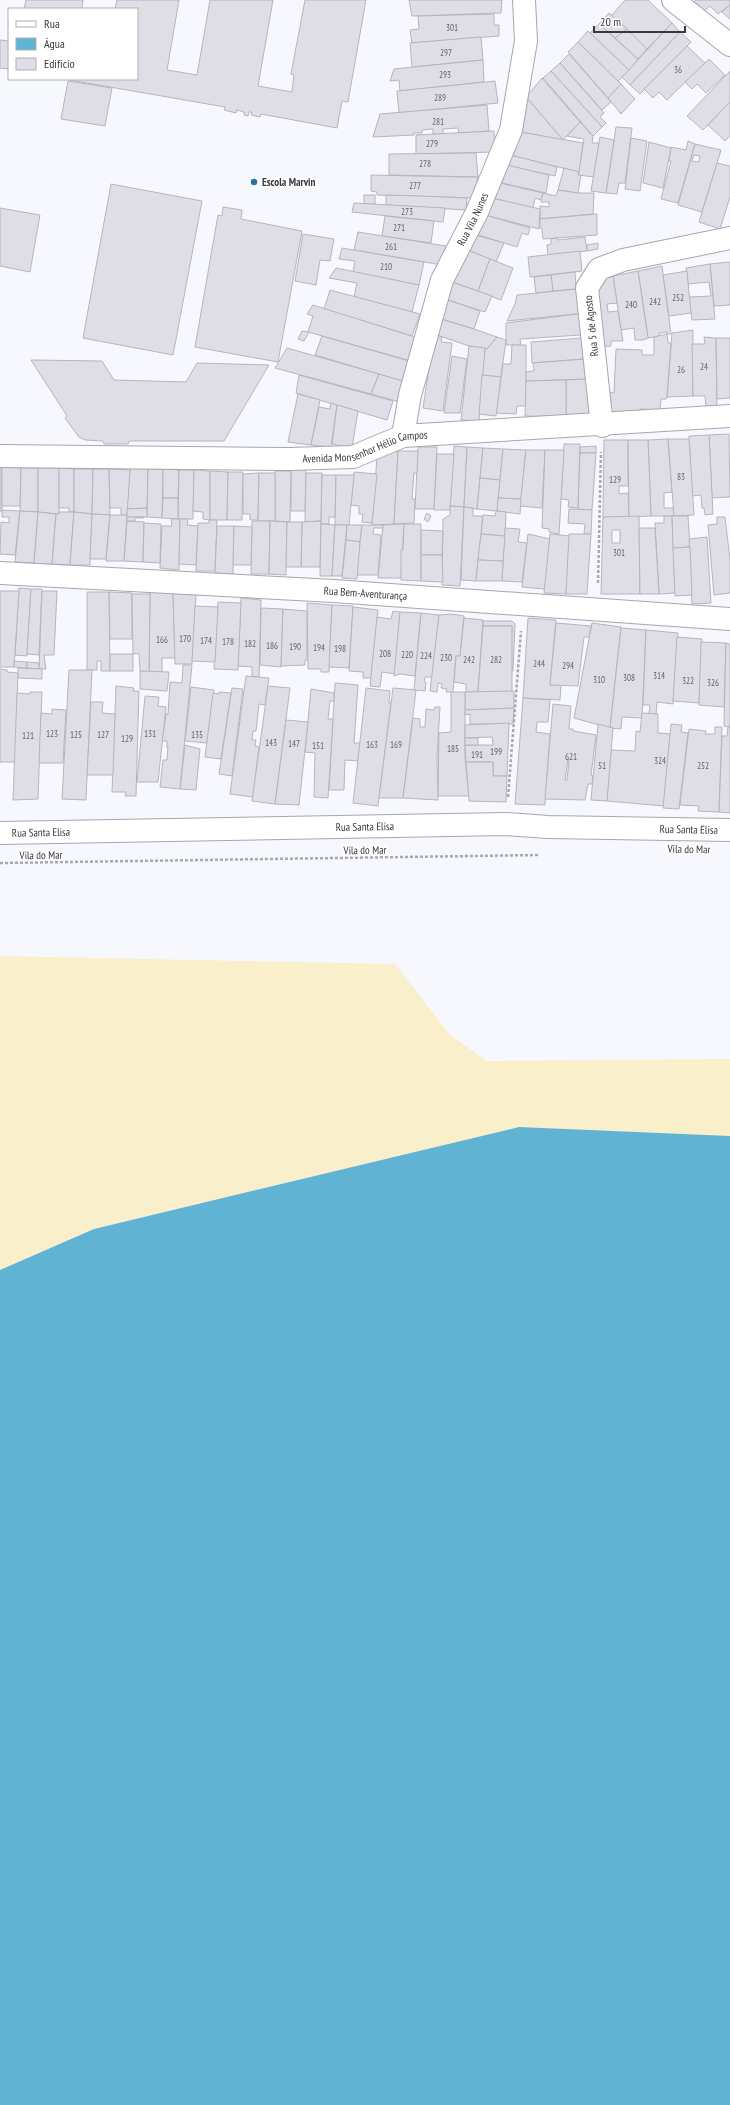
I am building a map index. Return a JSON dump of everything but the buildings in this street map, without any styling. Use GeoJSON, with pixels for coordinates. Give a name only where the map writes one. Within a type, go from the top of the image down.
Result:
{"type":"FeatureCollection","features":[{"type":"Feature","properties":{"kind":"street","name":"Rua Vila Nunes"},"geometry":{"type":"LineString","coordinates":[[403,436],[410,395],[442,280],[477,212],[511,130],[526,41],[524,0]]}},
{"type":"Feature","properties":{"kind":"street"},"geometry":{"type":"LineString","coordinates":[[673,0],[730,45]]}},
{"type":"Feature","properties":{"kind":"street","name":"Rua 5 de Agosto"},"geometry":{"type":"LineString","coordinates":[[602,426],[587,288],[599,269],[623,260],[730,238]]}},
{"type":"Feature","properties":{"kind":"street","name":"Avenida Monsenhor Hélio Campos"},"geometry":{"type":"LineString","coordinates":[[0,456],[290,460],[353,457],[403,436],[602,426],[730,416]]}},
{"type":"Feature","properties":{"kind":"street","name":"Rua Bem-Aventurança"},"geometry":{"type":"LineString","coordinates":[[0,573],[334,591],[730,619]]}},
{"type":"Feature","properties":{"kind":"street","name":"Rua Santa Elisa"},"geometry":{"type":"LineString","coordinates":[[0,833],[506,824],[548,827],[730,830]]}},
{"type":"Feature","properties":{"kind":"path"},"geometry":{"type":"LineString","coordinates":[[597,610],[602,426]]}},
{"type":"Feature","properties":{"kind":"path"},"geometry":{"type":"LineString","coordinates":[[506,824],[523,605]]}},
{"type":"Feature","properties":{"kind":"path","name":"Vila do Mar"},"geometry":{"type":"LineString","coordinates":[[0,863],[547,855]]}},
{"type":"Feature","properties":{"kind":"sand"},"geometry":{"type":"Polygon","coordinates":[[[0,956],[395,964],[450,1035],[487,1061],[730,1059],[730,1136],[519,1127],[94,1229],[0,1270],[0,956]]]}},
{"type":"Feature","properties":{"kind":"water"},"geometry":{"type":"Polygon","coordinates":[[[519,1127],[730,1136],[730,2105],[0,2105],[0,1270],[94,1229],[519,1127]]]}},
{"type":"Feature","properties":{"kind":"place","name":"Escola Marvin"},"geometry":{"type":"Point","coordinates":[254,182]}}]}
